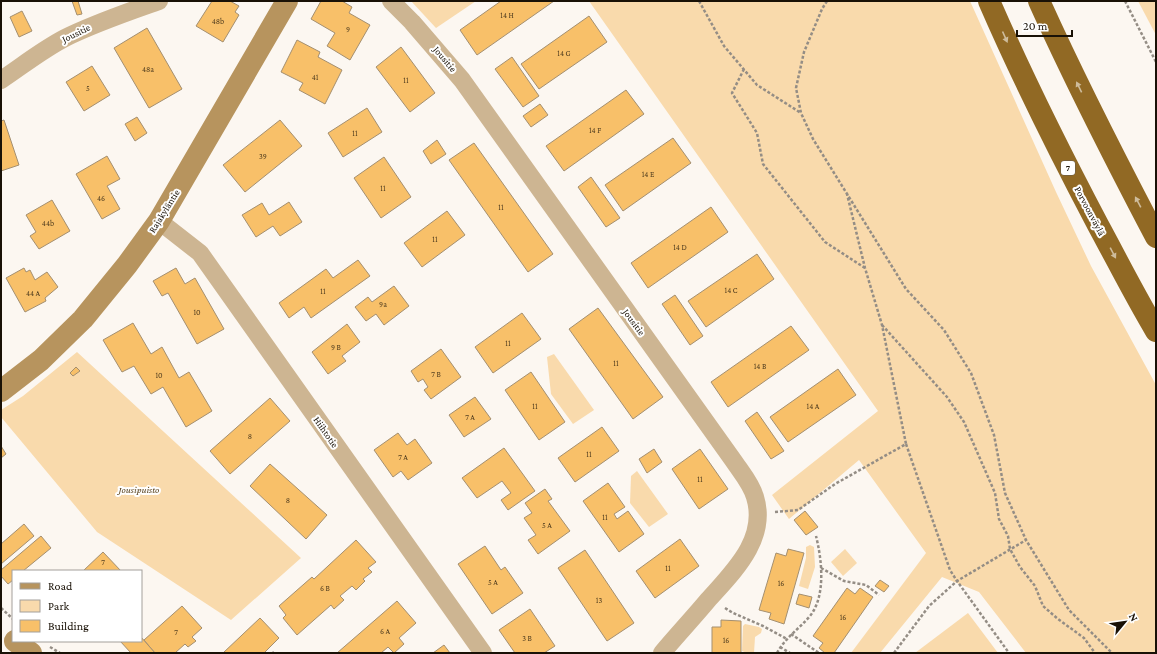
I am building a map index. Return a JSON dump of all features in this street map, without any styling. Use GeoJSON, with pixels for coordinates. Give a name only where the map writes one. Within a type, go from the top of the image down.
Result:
{"type":"FeatureCollection","features":[{"type":"Feature","properties":{"kind":"highway","name":"Porvoonväylä"},"geometry":{"type":"LineString","coordinates":[[989,1],[1012,53],[1071,174],[1156,331]]}},
{"type":"Feature","properties":{"kind":"highway"},"geometry":{"type":"LineString","coordinates":[[1039,1],[1056,40],[1110,150],[1156,237]]}},
{"type":"Feature","properties":{"kind":"street","name":"Jousitie"},"geometry":{"type":"LineString","coordinates":[[1,80],[64,38],[93,25],[159,1]]}},
{"type":"Feature","properties":{"kind":"street","name":"Rajakyläntie"},"geometry":{"type":"LineString","coordinates":[[1,391],[41,360],[83,318],[128,265],[159,221],[287,1]]}},
{"type":"Feature","properties":{"kind":"street","name":"Jousitie"},"geometry":{"type":"LineString","coordinates":[[391,1],[422,33],[462,80],[749,482],[756,497],[758,513],[756,533],[750,549],[738,567],[662,653]]}},
{"type":"Feature","properties":{"kind":"street","name":"Hiihtotie"},"geometry":{"type":"LineString","coordinates":[[159,221],[200,253],[483,653]]}},
{"type":"Feature","properties":{"kind":"street"},"geometry":{"type":"LineString","coordinates":[[1,630],[12,638]]}},
{"type":"Feature","properties":{"kind":"street"},"geometry":{"type":"LineString","coordinates":[[17,642],[31,653]]}},
{"type":"Feature","properties":{"kind":"path"},"geometry":{"type":"LineString","coordinates":[[699,1],[724,46],[757,85],[802,114]]}},
{"type":"Feature","properties":{"kind":"path"},"geometry":{"type":"LineString","coordinates":[[827,1],[822,9],[804,52],[796,88],[802,114],[813,139],[906,289],[944,330],[971,373],[994,435],[1005,493],[1026,540],[1069,610],[1112,653]]}},
{"type":"Feature","properties":{"kind":"path"},"geometry":{"type":"LineString","coordinates":[[1125,1],[1156,62]]}},
{"type":"Feature","properties":{"kind":"path"},"geometry":{"type":"LineString","coordinates":[[744,69],[732,93],[757,134],[763,164],[826,242],[865,268]]}},
{"type":"Feature","properties":{"kind":"path"},"geometry":{"type":"LineString","coordinates":[[846,191],[865,268],[882,325],[906,444],[950,570],[1009,653]]}},
{"type":"Feature","properties":{"kind":"path"},"geometry":{"type":"LineString","coordinates":[[882,325],[947,397],[964,422],[995,493],[999,519],[1008,536],[1010,549],[1020,566],[1035,586],[1043,606],[1084,638],[1095,653]]}},
{"type":"Feature","properties":{"kind":"path"},"geometry":{"type":"LineString","coordinates":[[758,513],[798,510],[835,484],[906,444]]}},
{"type":"Feature","properties":{"kind":"path"},"geometry":{"type":"LineString","coordinates":[[777,653],[791,634],[810,617],[817,605],[821,589],[816,536]]}},
{"type":"Feature","properties":{"kind":"path"},"geometry":{"type":"LineString","coordinates":[[894,653],[929,606],[957,581],[1026,540]]}},
{"type":"Feature","properties":{"kind":"path"},"geometry":{"type":"LineString","coordinates":[[820,568],[844,581],[866,585],[879,595]]}},
{"type":"Feature","properties":{"kind":"path"},"geometry":{"type":"LineString","coordinates":[[710,599],[733,613],[763,626],[787,639]]}},
{"type":"Feature","properties":{"kind":"path"},"geometry":{"type":"LineString","coordinates":[[1,608],[12,618]]}},
{"type":"Feature","properties":{"kind":"path"},"geometry":{"type":"LineString","coordinates":[[791,634],[819,653]]}},
{"type":"Feature","properties":{"kind":"path"},"geometry":{"type":"LineString","coordinates":[[780,647],[790,653]]}},
{"type":"Feature","properties":{"kind":"green space"},"geometry":{"type":"Polygon","coordinates":[[[411,1],[476,1],[436,28],[411,1]]]}},
{"type":"Feature","properties":{"kind":"green space"},"geometry":{"type":"Polygon","coordinates":[[[589,1],[970,1],[1091,266],[1156,385],[1156,653],[1026,653],[979,592],[942,577],[880,653],[851,653],[926,553],[859,460],[789,519],[772,495],[878,411],[589,1]]]}},
{"type":"Feature","properties":{"kind":"green space"},"geometry":{"type":"Polygon","coordinates":[[[1138,1],[1156,1],[1156,35],[1138,1]]]}},
{"type":"Feature","properties":{"kind":"green space","name":"Jousipuisto"},"geometry":{"type":"Polygon","coordinates":[[[77,352],[301,558],[231,620],[97,532],[1,417],[1,410],[23,396],[77,352]]]}},
{"type":"Feature","properties":{"kind":"green space"},"geometry":{"type":"Polygon","coordinates":[[[554,354],[594,410],[573,424],[551,394],[547,357],[554,354]]]}},
{"type":"Feature","properties":{"kind":"green space"},"geometry":{"type":"Polygon","coordinates":[[[637,471],[668,514],[649,527],[630,503],[631,476],[637,471]]]}},
{"type":"Feature","properties":{"kind":"green space"},"geometry":{"type":"Polygon","coordinates":[[[810,545],[814,547],[815,567],[808,589],[799,586],[806,558],[806,547],[810,545]]]}},
{"type":"Feature","properties":{"kind":"green space"},"geometry":{"type":"Polygon","coordinates":[[[845,549],[857,563],[843,576],[831,562],[845,549]]]}},
{"type":"Feature","properties":{"kind":"green space"},"geometry":{"type":"Polygon","coordinates":[[[968,613],[998,653],[915,653],[968,613]]]}},
{"type":"Feature","properties":{"kind":"green space"},"geometry":{"type":"Polygon","coordinates":[[[745,624],[762,629],[761,633],[755,637],[754,653],[742,651],[743,626],[745,624]]]}},
{"type":"Feature","properties":{"kind":"building"},"geometry":{"type":"Polygon","coordinates":[[[72,1],[78,1],[82,14],[77,15],[72,1]]]}},
{"type":"Feature","properties":{"kind":"building"},"geometry":{"type":"Polygon","coordinates":[[[212,1],[230,1],[239,6],[235,12],[239,15],[223,42],[196,26],[212,1]]]}},
{"type":"Feature","properties":{"kind":"building"},"geometry":{"type":"Polygon","coordinates":[[[321,1],[342,1],[352,7],[349,13],[370,25],[350,60],[327,46],[335,33],[311,19],[321,1]]]}},
{"type":"Feature","properties":{"kind":"building"},"geometry":{"type":"Polygon","coordinates":[[[501,1],[554,1],[477,55],[460,30],[501,1]]]}},
{"type":"Feature","properties":{"kind":"building"},"geometry":{"type":"Polygon","coordinates":[[[22,11],[32,31],[19,37],[10,17],[22,11]]]}},
{"type":"Feature","properties":{"kind":"building"},"geometry":{"type":"Polygon","coordinates":[[[589,16],[607,42],[539,89],[521,64],[589,16]]]}},
{"type":"Feature","properties":{"kind":"building"},"geometry":{"type":"Polygon","coordinates":[[[147,28],[182,89],[149,108],[114,48],[147,28]]]}},
{"type":"Feature","properties":{"kind":"building"},"geometry":{"type":"Polygon","coordinates":[[[297,40],[320,52],[318,57],[342,70],[325,104],[299,90],[303,83],[281,72],[297,40]]]}},
{"type":"Feature","properties":{"kind":"building"},"geometry":{"type":"Polygon","coordinates":[[[401,47],[435,93],[410,112],[376,67],[401,47]]]}},
{"type":"Feature","properties":{"kind":"building"},"geometry":{"type":"Polygon","coordinates":[[[512,57],[539,96],[523,107],[495,69],[512,57]]]}},
{"type":"Feature","properties":{"kind":"building"},"geometry":{"type":"Polygon","coordinates":[[[92,66],[110,95],[84,111],[66,82],[92,66]]]}},
{"type":"Feature","properties":{"kind":"building"},"geometry":{"type":"Polygon","coordinates":[[[626,90],[644,114],[564,171],[546,146],[626,90]]]}},
{"type":"Feature","properties":{"kind":"building"},"geometry":{"type":"Polygon","coordinates":[[[540,104],[548,115],[531,127],[523,116],[540,104]]]}},
{"type":"Feature","properties":{"kind":"building"},"geometry":{"type":"Polygon","coordinates":[[[367,108],[382,132],[343,157],[328,133],[367,108]]]}},
{"type":"Feature","properties":{"kind":"building"},"geometry":{"type":"Polygon","coordinates":[[[137,117],[147,133],[135,141],[125,124],[137,117]]]}},
{"type":"Feature","properties":{"kind":"building"},"geometry":{"type":"Polygon","coordinates":[[[4,120],[19,165],[1,171],[1,121],[4,120]]]}},
{"type":"Feature","properties":{"kind":"building"},"geometry":{"type":"Polygon","coordinates":[[[280,120],[302,146],[245,192],[223,165],[280,120]]]}},
{"type":"Feature","properties":{"kind":"building"},"geometry":{"type":"Polygon","coordinates":[[[673,138],[691,163],[623,211],[605,185],[673,138]]]}},
{"type":"Feature","properties":{"kind":"building"},"geometry":{"type":"Polygon","coordinates":[[[437,140],[446,154],[431,164],[423,151],[437,140]]]}},
{"type":"Feature","properties":{"kind":"building"},"geometry":{"type":"Polygon","coordinates":[[[474,143],[553,254],[528,272],[449,160],[474,143]]]}},
{"type":"Feature","properties":{"kind":"building"},"geometry":{"type":"Polygon","coordinates":[[[107,156],[120,179],[107,186],[120,209],[102,219],[76,174],[107,156]]]}},
{"type":"Feature","properties":{"kind":"building"},"geometry":{"type":"Polygon","coordinates":[[[384,157],[411,197],[381,218],[354,178],[384,157]]]}},
{"type":"Feature","properties":{"kind":"building"},"geometry":{"type":"Polygon","coordinates":[[[591,177],[620,218],[606,227],[578,187],[591,177]]]}},
{"type":"Feature","properties":{"kind":"building"},"geometry":{"type":"Polygon","coordinates":[[[52,200],[70,231],[39,249],[30,236],[36,232],[26,215],[52,200]]]}},
{"type":"Feature","properties":{"kind":"building"},"geometry":{"type":"Polygon","coordinates":[[[289,202],[302,222],[280,236],[273,226],[256,237],[242,215],[262,203],[269,215],[289,202]]]}},
{"type":"Feature","properties":{"kind":"building"},"geometry":{"type":"Polygon","coordinates":[[[711,207],[728,232],[648,288],[631,263],[711,207]]]}},
{"type":"Feature","properties":{"kind":"building"},"geometry":{"type":"Polygon","coordinates":[[[447,211],[465,235],[422,267],[404,243],[447,211]]]}},
{"type":"Feature","properties":{"kind":"building"},"geometry":{"type":"Polygon","coordinates":[[[757,254],[774,279],[706,327],[688,301],[757,254]]]}},
{"type":"Feature","properties":{"kind":"building"},"geometry":{"type":"Polygon","coordinates":[[[358,260],[370,276],[311,318],[304,307],[289,318],[279,303],[326,269],[333,278],[358,260]]]}},
{"type":"Feature","properties":{"kind":"building"},"geometry":{"type":"Polygon","coordinates":[[[24,268],[26,272],[30,270],[35,280],[47,272],[58,287],[45,298],[46,301],[25,312],[6,278],[24,268]]]}},
{"type":"Feature","properties":{"kind":"building"},"geometry":{"type":"Polygon","coordinates":[[[176,268],[185,284],[195,278],[224,329],[197,344],[168,293],[162,296],[153,281],[176,268]]]}},
{"type":"Feature","properties":{"kind":"building"},"geometry":{"type":"Polygon","coordinates":[[[394,286],[409,306],[384,325],[376,314],[366,321],[355,307],[368,297],[372,302],[394,286]]]}},
{"type":"Feature","properties":{"kind":"building"},"geometry":{"type":"Polygon","coordinates":[[[675,295],[703,336],[690,345],[662,304],[675,295]]]}},
{"type":"Feature","properties":{"kind":"building"},"geometry":{"type":"Polygon","coordinates":[[[598,308],[663,397],[633,419],[569,329],[598,308]]]}},
{"type":"Feature","properties":{"kind":"building"},"geometry":{"type":"Polygon","coordinates":[[[522,313],[541,339],[493,373],[475,347],[522,313]]]}},
{"type":"Feature","properties":{"kind":"building"},"geometry":{"type":"Polygon","coordinates":[[[133,323],[151,354],[162,347],[179,378],[189,372],[212,411],[186,427],[163,387],[151,394],[134,366],[122,372],[103,340],[133,323]]]}},
{"type":"Feature","properties":{"kind":"building"},"geometry":{"type":"Polygon","coordinates":[[[347,324],[360,342],[342,356],[346,361],[328,374],[312,352],[347,324]]]}},
{"type":"Feature","properties":{"kind":"building"},"geometry":{"type":"Polygon","coordinates":[[[791,326],[809,350],[728,407],[711,382],[791,326]]]}},
{"type":"Feature","properties":{"kind":"building"},"geometry":{"type":"Polygon","coordinates":[[[441,349],[461,377],[431,399],[424,390],[428,387],[423,379],[418,382],[411,371],[441,349]]]}},
{"type":"Feature","properties":{"kind":"building"},"geometry":{"type":"Polygon","coordinates":[[[76,367],[80,371],[73,376],[70,373],[76,367]]]}},
{"type":"Feature","properties":{"kind":"building"},"geometry":{"type":"Polygon","coordinates":[[[838,369],[856,395],[788,442],[770,417],[838,369]]]}},
{"type":"Feature","properties":{"kind":"building"},"geometry":{"type":"Polygon","coordinates":[[[531,372],[565,422],[539,440],[505,390],[531,372]]]}},
{"type":"Feature","properties":{"kind":"building"},"geometry":{"type":"Polygon","coordinates":[[[475,397],[491,419],[464,437],[449,415],[475,397]]]}},
{"type":"Feature","properties":{"kind":"building"},"geometry":{"type":"Polygon","coordinates":[[[270,398],[290,421],[230,474],[210,451],[270,398]]]}},
{"type":"Feature","properties":{"kind":"building"},"geometry":{"type":"Polygon","coordinates":[[[757,412],[784,451],[771,459],[745,421],[757,412]]]}},
{"type":"Feature","properties":{"kind":"building"},"geometry":{"type":"Polygon","coordinates":[[[602,427],[619,451],[575,482],[558,458],[602,427]]]}},
{"type":"Feature","properties":{"kind":"building"},"geometry":{"type":"Polygon","coordinates":[[[398,433],[407,445],[415,439],[432,463],[408,480],[401,471],[393,477],[374,450],[398,433]]]}},
{"type":"Feature","properties":{"kind":"building"},"geometry":{"type":"Polygon","coordinates":[[[1,446],[6,454],[1,458],[1,446]]]}},
{"type":"Feature","properties":{"kind":"building"},"geometry":{"type":"Polygon","coordinates":[[[504,448],[535,491],[508,510],[501,500],[511,493],[502,481],[477,498],[462,478],[504,448]]]}},
{"type":"Feature","properties":{"kind":"building"},"geometry":{"type":"Polygon","coordinates":[[[654,449],[662,462],[647,473],[639,459],[654,449]]]}},
{"type":"Feature","properties":{"kind":"building"},"geometry":{"type":"Polygon","coordinates":[[[700,449],[728,489],[699,509],[672,469],[700,449]]]}},
{"type":"Feature","properties":{"kind":"building"},"geometry":{"type":"Polygon","coordinates":[[[270,464],[327,515],[306,539],[250,486],[270,464]]]}},
{"type":"Feature","properties":{"kind":"building"},"geometry":{"type":"Polygon","coordinates":[[[608,483],[625,507],[614,514],[617,519],[628,511],[644,534],[619,552],[583,501],[608,483]]]}},
{"type":"Feature","properties":{"kind":"building"},"geometry":{"type":"Polygon","coordinates":[[[545,489],[552,499],[548,501],[570,531],[538,554],[528,540],[536,535],[524,518],[532,513],[525,503],[545,489]]]}},
{"type":"Feature","properties":{"kind":"building"},"geometry":{"type":"Polygon","coordinates":[[[805,511],[818,527],[806,535],[794,520],[805,511]]]}},
{"type":"Feature","properties":{"kind":"building"},"geometry":{"type":"Polygon","coordinates":[[[24,524],[34,536],[1,564],[1,544],[24,524]]]}},
{"type":"Feature","properties":{"kind":"building"},"geometry":{"type":"Polygon","coordinates":[[[41,536],[51,548],[24,570],[12,570],[12,581],[8,584],[1,576],[1,570],[41,536]]]}},
{"type":"Feature","properties":{"kind":"building"},"geometry":{"type":"Polygon","coordinates":[[[680,539],[699,566],[655,598],[636,571],[680,539]]]}},
{"type":"Feature","properties":{"kind":"building"},"geometry":{"type":"Polygon","coordinates":[[[356,540],[376,562],[368,568],[372,572],[363,579],[365,581],[356,590],[352,586],[340,596],[344,600],[334,609],[331,605],[297,635],[283,618],[286,615],[279,606],[312,577],[314,579],[356,540]]]}},
{"type":"Feature","properties":{"kind":"building"},"geometry":{"type":"Polygon","coordinates":[[[485,546],[501,570],[505,567],[523,593],[492,614],[458,564],[485,546]]]}},
{"type":"Feature","properties":{"kind":"building"},"geometry":{"type":"Polygon","coordinates":[[[788,549],[804,553],[784,624],[769,619],[771,613],[759,610],[776,553],[786,556],[788,549]]]}},
{"type":"Feature","properties":{"kind":"building"},"geometry":{"type":"Polygon","coordinates":[[[585,550],[634,623],[607,641],[558,568],[585,550]]]}},
{"type":"Feature","properties":{"kind":"building"},"geometry":{"type":"Polygon","coordinates":[[[103,552],[120,570],[84,570],[103,552]]]}},
{"type":"Feature","properties":{"kind":"building"},"geometry":{"type":"Polygon","coordinates":[[[880,580],[889,586],[884,592],[875,586],[880,580]]]}},
{"type":"Feature","properties":{"kind":"building"},"geometry":{"type":"Polygon","coordinates":[[[847,588],[855,594],[860,588],[873,597],[834,653],[825,653],[819,648],[823,643],[813,636],[847,588]]]}},
{"type":"Feature","properties":{"kind":"building"},"geometry":{"type":"Polygon","coordinates":[[[799,594],[812,597],[809,608],[796,604],[799,594]]]}},
{"type":"Feature","properties":{"kind":"building"},"geometry":{"type":"Polygon","coordinates":[[[397,601],[416,623],[399,638],[404,644],[394,653],[388,647],[381,653],[337,653],[397,601]]]}},
{"type":"Feature","properties":{"kind":"building"},"geometry":{"type":"Polygon","coordinates":[[[182,606],[202,628],[192,637],[196,641],[188,647],[185,644],[175,653],[155,653],[144,640],[182,606]]]}},
{"type":"Feature","properties":{"kind":"building"},"geometry":{"type":"Polygon","coordinates":[[[530,609],[555,646],[544,653],[515,653],[499,630],[530,609]]]}},
{"type":"Feature","properties":{"kind":"building"},"geometry":{"type":"Polygon","coordinates":[[[260,618],[279,638],[264,653],[223,653],[260,618]]]}},
{"type":"Feature","properties":{"kind":"building"},"geometry":{"type":"Polygon","coordinates":[[[721,620],[741,621],[741,653],[712,653],[712,627],[721,627],[721,620]]]}},
{"type":"Feature","properties":{"kind":"building"},"geometry":{"type":"Polygon","coordinates":[[[142,638],[155,653],[131,653],[121,642],[142,642],[142,638]]]}},
{"type":"Feature","properties":{"kind":"building"},"geometry":{"type":"Polygon","coordinates":[[[444,645],[450,653],[433,653],[444,645]]]}}]}
